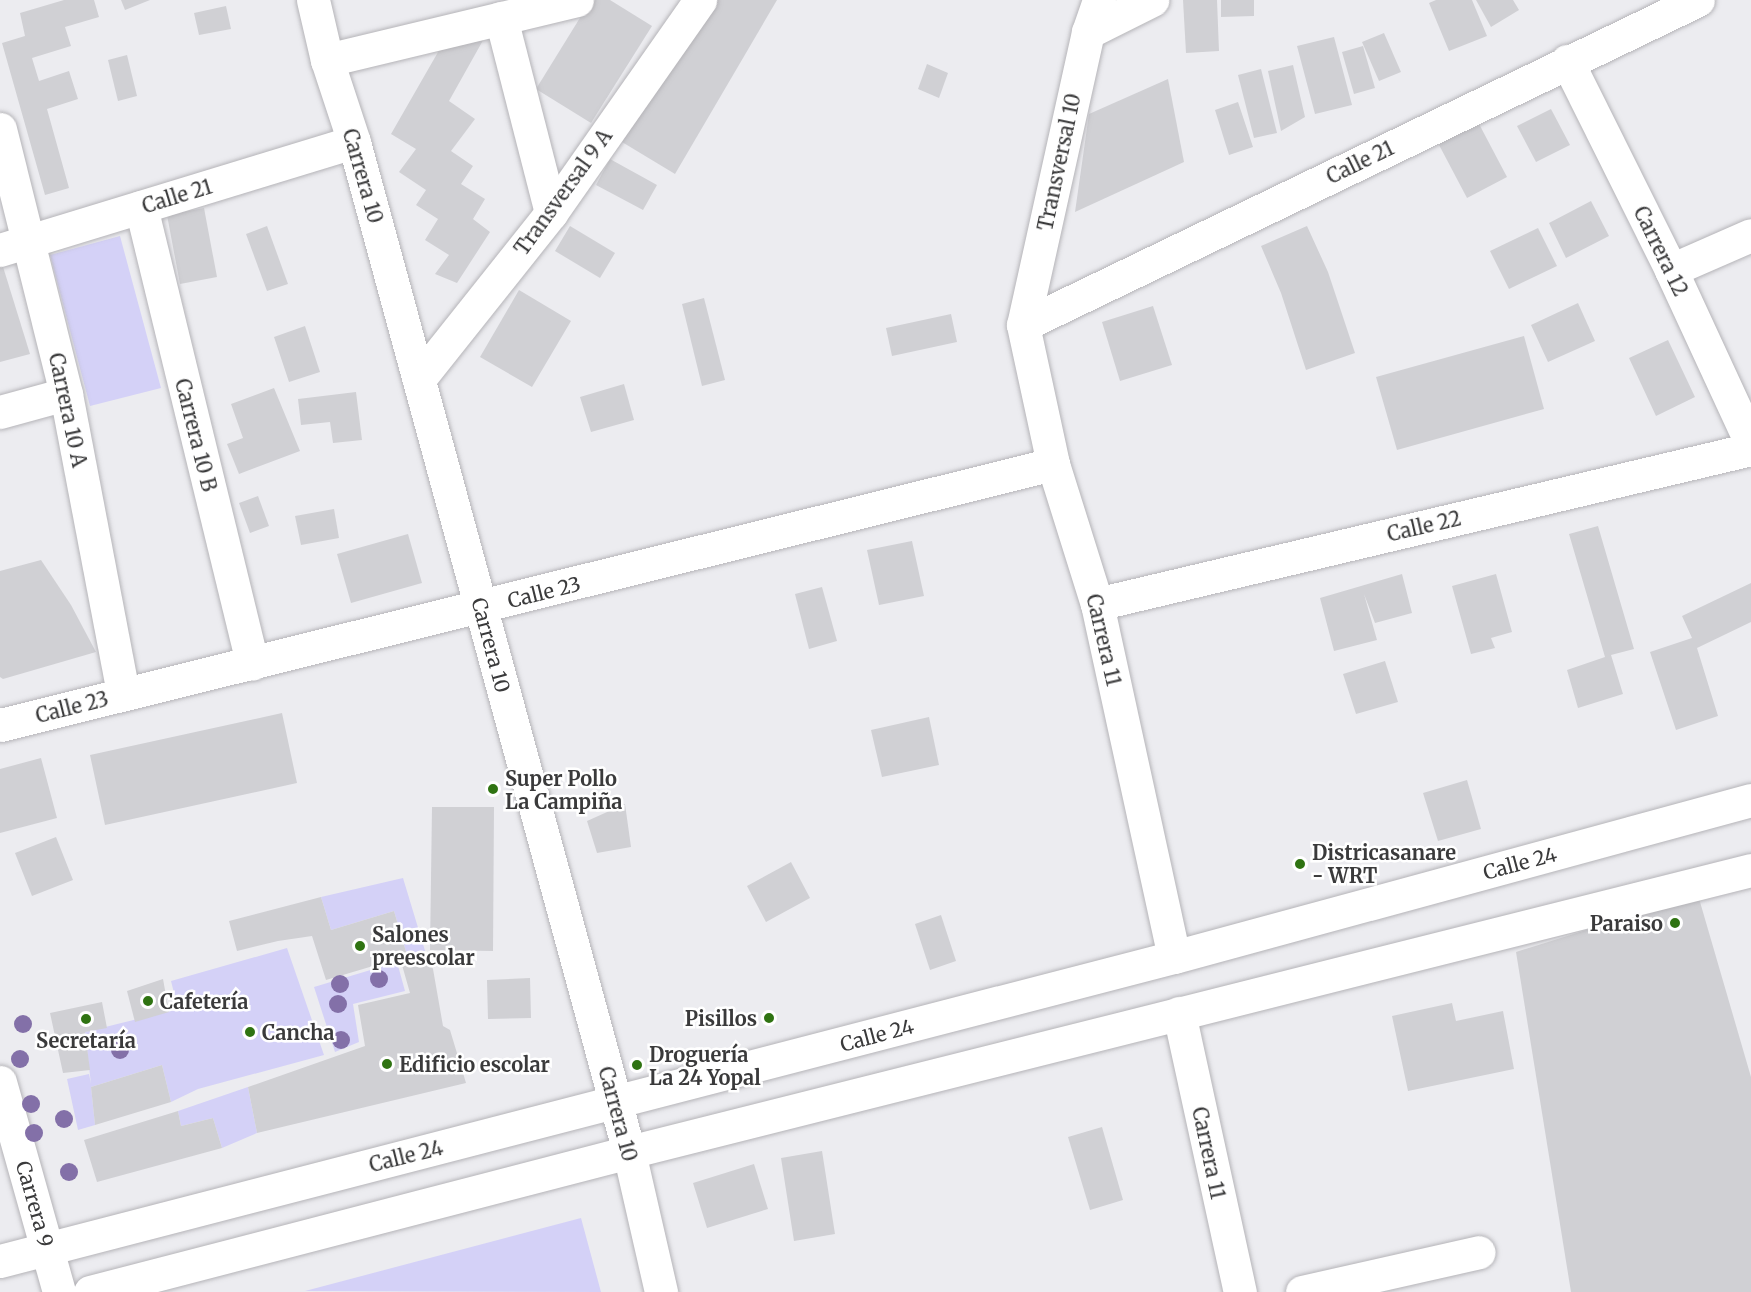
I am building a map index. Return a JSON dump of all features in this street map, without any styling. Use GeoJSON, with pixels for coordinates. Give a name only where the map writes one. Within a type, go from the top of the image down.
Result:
{"type":"FeatureCollection","features":[{"type":"Feature","properties":{"kind":"street","name":"Carrera 10"},"geometry":{"type":"LineString","coordinates":[[313,0],[327,60],[354,142],[629,1152],[661,1292]]}},
{"type":"Feature","properties":{"kind":"street"},"geometry":{"type":"LineString","coordinates":[[327,60],[577,0]]}},
{"type":"Feature","properties":{"kind":"street","name":"Transversal 9 A"},"geometry":{"type":"LineString","coordinates":[[419,379],[551,213],[700,0]]}},
{"type":"Feature","properties":{"kind":"street","name":"Transversal 10"},"geometry":{"type":"LineString","coordinates":[[1023,325],[1088,32],[1099,0]]}},
{"type":"Feature","properties":{"kind":"street"},"geometry":{"type":"LineString","coordinates":[[1088,32],[1152,0]]}},
{"type":"Feature","properties":{"kind":"street","name":"Calle 21"},"geometry":{"type":"LineString","coordinates":[[1023,325],[1567,61],[1698,0]]}},
{"type":"Feature","properties":{"kind":"street"},"geometry":{"type":"LineString","coordinates":[[501,18],[551,213]]}},
{"type":"Feature","properties":{"kind":"street","name":"Carrera 12"},"geometry":{"type":"LineString","coordinates":[[1567,61],[1671,270],[1751,443]]}},
{"type":"Feature","properties":{"kind":"street","name":"Carrera 10 A"},"geometry":{"type":"LineString","coordinates":[[0,129],[15,245],[66,394],[123,694]]}},
{"type":"Feature","properties":{"kind":"street","name":"Calle 21"},"geometry":{"type":"LineString","coordinates":[[15,245],[354,142]]}},
{"type":"Feature","properties":{"kind":"street","name":"Carrera 10 B"},"geometry":{"type":"LineString","coordinates":[[141,207],[252,664]]}},
{"type":"Feature","properties":{"kind":"street"},"geometry":{"type":"LineString","coordinates":[[1671,270],[1751,235]]}},
{"type":"Feature","properties":{"kind":"street","name":"Carrera 11"},"geometry":{"type":"LineString","coordinates":[[1023,325],[1053,464],[1097,604],[1174,957]]}},
{"type":"Feature","properties":{"kind":"street"},"geometry":{"type":"LineString","coordinates":[[0,412],[66,394]]}},
{"type":"Feature","properties":{"kind":"street","name":"Calle 22"},"geometry":{"type":"LineString","coordinates":[[1097,604],[1751,449]]}},
{"type":"Feature","properties":{"kind":"street","name":"Calle 23"},"geometry":{"type":"LineString","coordinates":[[0,725],[1053,464]]}},
{"type":"Feature","properties":{"kind":"street","name":"Calle 24"},"geometry":{"type":"LineString","coordinates":[[0,1261],[1174,957],[1751,800]]}},
{"type":"Feature","properties":{"kind":"street"},"geometry":{"type":"LineString","coordinates":[[90,1292],[629,1152],[1751,870]]}},
{"type":"Feature","properties":{"kind":"street","name":"Carrera 11"},"geometry":{"type":"LineString","coordinates":[[1179,1013],[1240,1292]]}},
{"type":"Feature","properties":{"kind":"street","name":"Carrera 9"},"geometry":{"type":"LineString","coordinates":[[0,1082],[59,1292]]}},
{"type":"Feature","properties":{"kind":"street"},"geometry":{"type":"LineString","coordinates":[[1302,1292],[1479,1252]]}},
{"type":"Feature","properties":{"kind":"shaded area"},"geometry":{"type":"Polygon","coordinates":[[[120,236],[161,388],[90,406],[50,255],[120,236]]]}},
{"type":"Feature","properties":{"kind":"shaded area"},"geometry":{"type":"Polygon","coordinates":[[[403,878],[426,954],[407,955],[394,911],[331,930],[321,897],[403,878]]]}},
{"type":"Feature","properties":{"kind":"shaded area","name":"Cancha"},"geometry":{"type":"Polygon","coordinates":[[[287,948],[324,1055],[198,1089],[171,1102],[162,1065],[91,1087],[95,1125],[78,1130],[67,1079],[89,1074],[91,1084],[85,1032],[178,1009],[171,981],[287,948]]]}},
{"type":"Feature","properties":{"kind":"shaded area"},"geometry":{"type":"Polygon","coordinates":[[[397,962],[405,991],[353,1004],[359,1042],[335,1052],[314,987],[397,962]]]}},
{"type":"Feature","properties":{"kind":"shaded area"},"geometry":{"type":"Polygon","coordinates":[[[248,1087],[257,1133],[222,1148],[213,1118],[181,1126],[178,1111],[248,1087]]]}},
{"type":"Feature","properties":{"kind":"shaded area"},"geometry":{"type":"Polygon","coordinates":[[[581,1218],[601,1292],[305,1291],[581,1218]]]}},
{"type":"Feature","properties":{"kind":"building"},"geometry":{"type":"Polygon","coordinates":[[[64,0],[94,0],[99,17],[65,27],[71,46],[32,58],[39,81],[69,71],[78,99],[47,109],[69,188],[45,195],[2,43],[25,36],[20,13],[64,0]]]}},
{"type":"Feature","properties":{"kind":"building"},"geometry":{"type":"Polygon","coordinates":[[[121,0],[150,0],[125,10],[121,0]]]}},
{"type":"Feature","properties":{"kind":"building"},"geometry":{"type":"Polygon","coordinates":[[[591,0],[610,0],[652,26],[591,123],[536,89],[591,0]]]}},
{"type":"Feature","properties":{"kind":"building"},"geometry":{"type":"Polygon","coordinates":[[[708,0],[777,0],[675,174],[622,142],[708,0]]]}},
{"type":"Feature","properties":{"kind":"building"},"geometry":{"type":"Polygon","coordinates":[[[1183,0],[1217,0],[1219,51],[1186,53],[1183,0]]]}},
{"type":"Feature","properties":{"kind":"building"},"geometry":{"type":"Polygon","coordinates":[[[1221,0],[1254,0],[1254,16],[1221,17],[1221,0]]]}},
{"type":"Feature","properties":{"kind":"building"},"geometry":{"type":"Polygon","coordinates":[[[1436,0],[1472,0],[1487,36],[1449,51],[1429,3],[1436,0]]]}},
{"type":"Feature","properties":{"kind":"building"},"geometry":{"type":"Polygon","coordinates":[[[1476,0],[1513,0],[1519,10],[1491,27],[1476,0]]]}},
{"type":"Feature","properties":{"kind":"building"},"geometry":{"type":"Polygon","coordinates":[[[226,6],[231,29],[199,35],[194,13],[226,6]]]}},
{"type":"Feature","properties":{"kind":"building"},"geometry":{"type":"Polygon","coordinates":[[[457,19],[486,35],[449,101],[475,119],[451,151],[473,166],[461,184],[485,199],[473,219],[490,232],[457,283],[435,274],[449,255],[425,240],[438,219],[416,205],[426,190],[399,172],[416,149],[391,134],[457,19]]]}},
{"type":"Feature","properties":{"kind":"building"},"geometry":{"type":"Polygon","coordinates":[[[1384,33],[1401,72],[1379,81],[1362,42],[1384,33]]]}},
{"type":"Feature","properties":{"kind":"building"},"geometry":{"type":"Polygon","coordinates":[[[1334,37],[1352,105],[1315,114],[1297,46],[1334,37]]]}},
{"type":"Feature","properties":{"kind":"building"},"geometry":{"type":"Polygon","coordinates":[[[1363,46],[1375,88],[1354,94],[1342,52],[1363,46]]]}},
{"type":"Feature","properties":{"kind":"building"},"geometry":{"type":"Polygon","coordinates":[[[127,55],[137,96],[118,101],[108,60],[127,55]]]}},
{"type":"Feature","properties":{"kind":"building"},"geometry":{"type":"Polygon","coordinates":[[[927,64],[948,73],[939,98],[918,89],[927,64]]]}},
{"type":"Feature","properties":{"kind":"building"},"geometry":{"type":"Polygon","coordinates":[[[1293,65],[1305,117],[1281,131],[1268,71],[1293,65]]]}},
{"type":"Feature","properties":{"kind":"building"},"geometry":{"type":"Polygon","coordinates":[[[1261,69],[1277,133],[1254,138],[1238,75],[1261,69]]]}},
{"type":"Feature","properties":{"kind":"building"},"geometry":{"type":"Polygon","coordinates":[[[1168,79],[1184,162],[1075,212],[1089,114],[1168,79]]]}},
{"type":"Feature","properties":{"kind":"building"},"geometry":{"type":"Polygon","coordinates":[[[1238,102],[1253,147],[1229,155],[1215,110],[1238,102]]]}},
{"type":"Feature","properties":{"kind":"building"},"geometry":{"type":"Polygon","coordinates":[[[1551,109],[1570,145],[1536,162],[1517,126],[1551,109]]]}},
{"type":"Feature","properties":{"kind":"building"},"geometry":{"type":"Polygon","coordinates":[[[1478,122],[1507,177],[1467,198],[1438,143],[1478,122]]]}},
{"type":"Feature","properties":{"kind":"building"},"geometry":{"type":"Polygon","coordinates":[[[610,159],[657,185],[643,210],[596,185],[610,159]]]}},
{"type":"Feature","properties":{"kind":"building"},"geometry":{"type":"Polygon","coordinates":[[[1591,201],[1609,236],[1566,258],[1549,223],[1591,201]]]}},
{"type":"Feature","properties":{"kind":"building"},"geometry":{"type":"Polygon","coordinates":[[[204,208],[217,277],[180,284],[167,215],[204,208]]]}},
{"type":"Feature","properties":{"kind":"building"},"geometry":{"type":"Polygon","coordinates":[[[267,226],[288,284],[267,291],[246,234],[267,226]]]}},
{"type":"Feature","properties":{"kind":"building"},"geometry":{"type":"Polygon","coordinates":[[[570,226],[615,253],[600,278],[555,251],[570,226]]]}},
{"type":"Feature","properties":{"kind":"building"},"geometry":{"type":"Polygon","coordinates":[[[1307,226],[1328,272],[1355,353],[1306,370],[1281,293],[1261,246],[1307,226]]]}},
{"type":"Feature","properties":{"kind":"building"},"geometry":{"type":"Polygon","coordinates":[[[1538,228],[1557,266],[1509,289],[1490,251],[1538,228]]]}},
{"type":"Feature","properties":{"kind":"building"},"geometry":{"type":"Polygon","coordinates":[[[0,257],[30,354],[0,362],[0,257]]]}},
{"type":"Feature","properties":{"kind":"building"},"geometry":{"type":"Polygon","coordinates":[[[519,290],[571,321],[532,387],[480,357],[519,290]]]}},
{"type":"Feature","properties":{"kind":"building"},"geometry":{"type":"Polygon","coordinates":[[[704,298],[725,380],[702,386],[682,304],[704,298]]]}},
{"type":"Feature","properties":{"kind":"building"},"geometry":{"type":"Polygon","coordinates":[[[1578,303],[1595,341],[1548,362],[1531,325],[1578,303]]]}},
{"type":"Feature","properties":{"kind":"building"},"geometry":{"type":"Polygon","coordinates":[[[1153,306],[1172,365],[1120,381],[1102,322],[1153,306]]]}},
{"type":"Feature","properties":{"kind":"building"},"geometry":{"type":"Polygon","coordinates":[[[951,314],[957,342],[892,356],[886,328],[951,314]]]}},
{"type":"Feature","properties":{"kind":"building"},"geometry":{"type":"Polygon","coordinates":[[[305,326],[320,372],[289,382],[274,337],[305,326]]]}},
{"type":"Feature","properties":{"kind":"building"},"geometry":{"type":"Polygon","coordinates":[[[1524,336],[1544,409],[1397,450],[1376,377],[1524,336]]]}},
{"type":"Feature","properties":{"kind":"building"},"geometry":{"type":"Polygon","coordinates":[[[1668,340],[1695,397],[1656,416],[1629,358],[1668,340]]]}},
{"type":"Feature","properties":{"kind":"building"},"geometry":{"type":"Polygon","coordinates":[[[624,384],[634,420],[591,432],[580,397],[624,384]]]}},
{"type":"Feature","properties":{"kind":"building"},"geometry":{"type":"Polygon","coordinates":[[[274,388],[300,451],[239,474],[227,444],[243,438],[231,404],[274,388]]]}},
{"type":"Feature","properties":{"kind":"building"},"geometry":{"type":"Polygon","coordinates":[[[356,392],[362,440],[333,443],[330,422],[301,425],[298,399],[356,392]]]}},
{"type":"Feature","properties":{"kind":"building"},"geometry":{"type":"Polygon","coordinates":[[[258,496],[269,526],[250,533],[239,503],[258,496]]]}},
{"type":"Feature","properties":{"kind":"building"},"geometry":{"type":"Polygon","coordinates":[[[334,509],[339,538],[301,545],[295,516],[334,509]]]}},
{"type":"Feature","properties":{"kind":"building"},"geometry":{"type":"Polygon","coordinates":[[[1598,526],[1634,649],[1611,655],[1623,694],[1578,708],[1567,670],[1605,657],[1569,534],[1598,526]]]}},
{"type":"Feature","properties":{"kind":"building"},"geometry":{"type":"Polygon","coordinates":[[[408,534],[422,583],[351,603],[337,554],[408,534]]]}},
{"type":"Feature","properties":{"kind":"building"},"geometry":{"type":"Polygon","coordinates":[[[912,541],[924,596],[879,605],[867,550],[912,541]]]}},
{"type":"Feature","properties":{"kind":"building"},"geometry":{"type":"Polygon","coordinates":[[[41,560],[71,605],[96,652],[3,679],[0,677],[0,571],[41,560]]]}},
{"type":"Feature","properties":{"kind":"building"},"geometry":{"type":"Polygon","coordinates":[[[1402,574],[1412,613],[1375,623],[1364,594],[1377,640],[1334,651],[1320,598],[1402,574]]]}},
{"type":"Feature","properties":{"kind":"building"},"geometry":{"type":"Polygon","coordinates":[[[1496,574],[1512,632],[1491,638],[1495,648],[1471,654],[1452,586],[1496,574]]]}},
{"type":"Feature","properties":{"kind":"building"},"geometry":{"type":"Polygon","coordinates":[[[1751,583],[1751,622],[1697,648],[1718,716],[1676,730],[1650,652],[1692,638],[1682,616],[1751,583]]]}},
{"type":"Feature","properties":{"kind":"building"},"geometry":{"type":"Polygon","coordinates":[[[822,587],[837,641],[809,649],[795,594],[822,587]]]}},
{"type":"Feature","properties":{"kind":"building"},"geometry":{"type":"Polygon","coordinates":[[[1385,661],[1398,702],[1356,714],[1343,674],[1385,661]]]}},
{"type":"Feature","properties":{"kind":"building"},"geometry":{"type":"Polygon","coordinates":[[[282,713],[297,783],[105,825],[90,755],[282,713]]]}},
{"type":"Feature","properties":{"kind":"building"},"geometry":{"type":"Polygon","coordinates":[[[929,717],[939,765],[882,777],[871,730],[929,717]]]}},
{"type":"Feature","properties":{"kind":"building"},"geometry":{"type":"Polygon","coordinates":[[[41,758],[57,818],[0,833],[0,769],[41,758]]]}},
{"type":"Feature","properties":{"kind":"building"},"geometry":{"type":"Polygon","coordinates":[[[1467,780],[1481,829],[1438,841],[1423,793],[1467,780]]]}},
{"type":"Feature","properties":{"kind":"building"},"geometry":{"type":"Polygon","coordinates":[[[625,804],[631,847],[597,853],[587,821],[625,804]]]}},
{"type":"Feature","properties":{"kind":"building"},"geometry":{"type":"Polygon","coordinates":[[[432,807],[494,807],[493,951],[430,950],[432,807]]]}},
{"type":"Feature","properties":{"kind":"building"},"geometry":{"type":"Polygon","coordinates":[[[56,837],[73,880],[32,896],[15,853],[56,837]]]}},
{"type":"Feature","properties":{"kind":"building"},"geometry":{"type":"Polygon","coordinates":[[[791,862],[810,898],[766,922],[747,886],[791,862]]]}},
{"type":"Feature","properties":{"kind":"building"},"geometry":{"type":"Polygon","coordinates":[[[1698,895],[1751,1077],[1751,1292],[1571,1292],[1516,952],[1698,895]]]}},
{"type":"Feature","properties":{"kind":"building"},"geometry":{"type":"Polygon","coordinates":[[[321,897],[331,930],[394,911],[407,955],[326,980],[312,936],[237,951],[229,921],[321,897]]]}},
{"type":"Feature","properties":{"kind":"building"},"geometry":{"type":"Polygon","coordinates":[[[941,915],[956,961],[930,970],[915,924],[941,915]]]}},
{"type":"Feature","properties":{"kind":"building","name":"Edificio escolar"},"geometry":{"type":"Polygon","coordinates":[[[426,954],[433,969],[443,1026],[450,1030],[466,1083],[257,1133],[248,1087],[365,1046],[358,1005],[410,993],[400,958],[426,954]]]}},
{"type":"Feature","properties":{"kind":"building"},"geometry":{"type":"Polygon","coordinates":[[[530,978],[531,1018],[488,1019],[487,980],[530,978]]]}},
{"type":"Feature","properties":{"kind":"building","name":"Cafetería"},"geometry":{"type":"Polygon","coordinates":[[[163,979],[169,1012],[135,1022],[127,991],[163,979]]]}},
{"type":"Feature","properties":{"kind":"building"},"geometry":{"type":"Polygon","coordinates":[[[102,1002],[107,1028],[85,1032],[90,1070],[63,1073],[50,1013],[102,1002]]]}},
{"type":"Feature","properties":{"kind":"building"},"geometry":{"type":"Polygon","coordinates":[[[1452,1003],[1456,1021],[1503,1011],[1514,1069],[1408,1091],[1392,1016],[1452,1003]]]}},
{"type":"Feature","properties":{"kind":"building"},"geometry":{"type":"Polygon","coordinates":[[[162,1065],[171,1102],[95,1125],[91,1087],[162,1065]]]}},
{"type":"Feature","properties":{"kind":"building"},"geometry":{"type":"Polygon","coordinates":[[[178,1111],[181,1126],[213,1118],[222,1148],[97,1182],[84,1140],[178,1111]]]}},
{"type":"Feature","properties":{"kind":"building"},"geometry":{"type":"Polygon","coordinates":[[[1102,1127],[1123,1200],[1090,1210],[1068,1137],[1102,1127]]]}},
{"type":"Feature","properties":{"kind":"building"},"geometry":{"type":"Polygon","coordinates":[[[822,1151],[835,1234],[794,1241],[781,1158],[822,1151]]]}},
{"type":"Feature","properties":{"kind":"building"},"geometry":{"type":"Polygon","coordinates":[[[754,1164],[768,1209],[707,1228],[693,1183],[754,1164]]]}},
{"type":"Feature","properties":{"kind":"place","name":"Super Pollo La Campiña"},"geometry":{"type":"Point","coordinates":[493,789]}},
{"type":"Feature","properties":{"kind":"place","name":"Districasanare - WRT"},"geometry":{"type":"Point","coordinates":[1300,864]}},
{"type":"Feature","properties":{"kind":"place","name":"Paraiso"},"geometry":{"type":"Point","coordinates":[1675,923]}},
{"type":"Feature","properties":{"kind":"place","name":"Salones preescolar"},"geometry":{"type":"Point","coordinates":[360,946]}},
{"type":"Feature","properties":{"kind":"place","name":"Cafetería"},"geometry":{"type":"Point","coordinates":[148,1001]}},
{"type":"Feature","properties":{"kind":"place","name":"Pisillos"},"geometry":{"type":"Point","coordinates":[769,1018]}},
{"type":"Feature","properties":{"kind":"place","name":"Secretaría"},"geometry":{"type":"Point","coordinates":[86,1019]}},
{"type":"Feature","properties":{"kind":"place","name":"Cancha"},"geometry":{"type":"Point","coordinates":[250,1032]}},
{"type":"Feature","properties":{"kind":"place","name":"Edificio escolar"},"geometry":{"type":"Point","coordinates":[387,1064]}},
{"type":"Feature","properties":{"kind":"place","name":"Droguería La 24 Yopal"},"geometry":{"type":"Point","coordinates":[637,1065]}}]}
